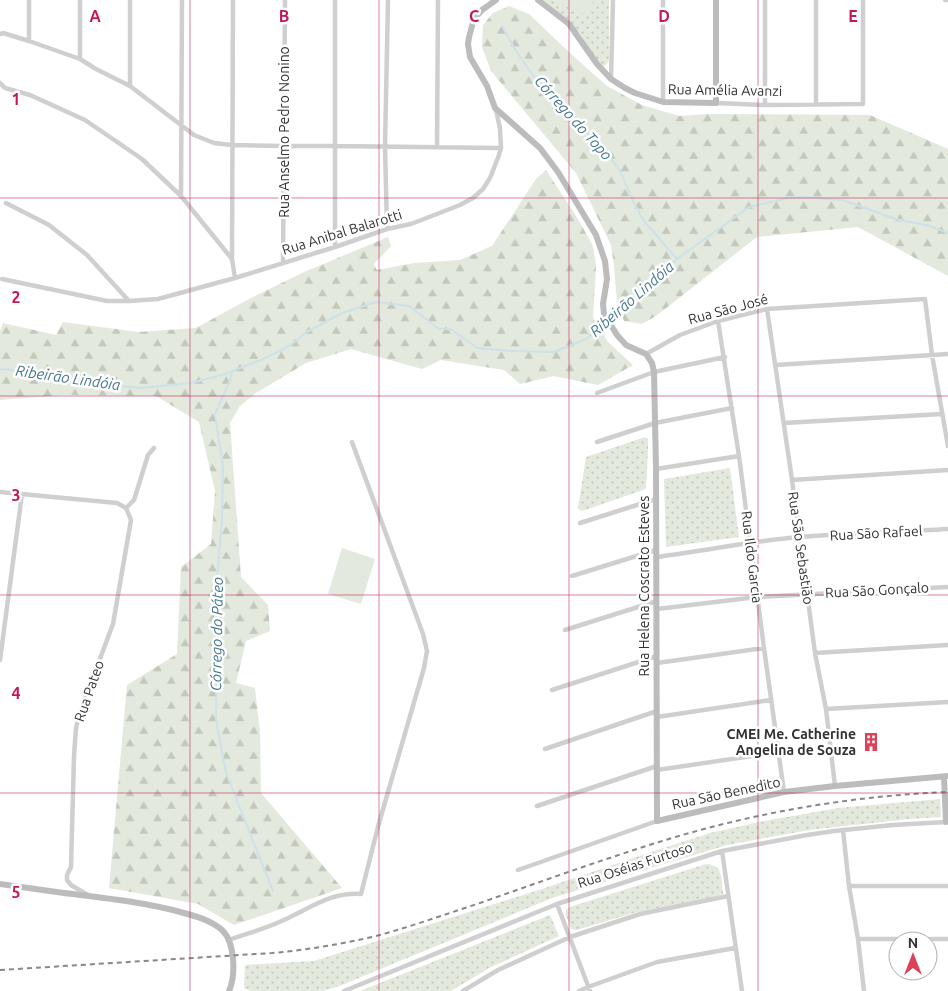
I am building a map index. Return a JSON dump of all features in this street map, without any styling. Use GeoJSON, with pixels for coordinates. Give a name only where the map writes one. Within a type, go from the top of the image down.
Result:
{"type":"FeatureCollection","features":[{"type":"Feature","properties":{"kind":"street"},"geometry":{"type":"LineString","coordinates":[[29,0],[29,41]]}},
{"type":"Feature","properties":{"kind":"street"},"geometry":{"type":"LineString","coordinates":[[80,0],[80,59]]}},
{"type":"Feature","properties":{"kind":"street"},"geometry":{"type":"LineString","coordinates":[[130,0],[130,86]]}},
{"type":"Feature","properties":{"kind":"street"},"geometry":{"type":"LineString","coordinates":[[181,196],[182,0]]}},
{"type":"Feature","properties":{"kind":"street"},"geometry":{"type":"LineString","coordinates":[[233,0],[232,259],[236,278]]}},
{"type":"Feature","properties":{"kind":"street","name":"Rua Anselmo Pedro Nonino"},"geometry":{"type":"LineString","coordinates":[[283,263],[285,0]]}},
{"type":"Feature","properties":{"kind":"street"},"geometry":{"type":"LineString","coordinates":[[335,0],[335,247]]}},
{"type":"Feature","properties":{"kind":"street"},"geometry":{"type":"LineString","coordinates":[[387,229],[385,146],[388,0]]}},
{"type":"Feature","properties":{"kind":"street"},"geometry":{"type":"LineString","coordinates":[[437,147],[438,0]]}},
{"type":"Feature","properties":{"kind":"street","name":"Rua Amélia Avanzi"},"geometry":{"type":"LineString","coordinates":[[538,0],[572,27],[591,57],[611,79],[634,93],[663,102],[765,104],[863,104],[863,0]]}},
{"type":"Feature","properties":{"kind":"street"},"geometry":{"type":"LineString","coordinates":[[611,79],[612,0]]}},
{"type":"Feature","properties":{"kind":"street"},"geometry":{"type":"LineString","coordinates":[[663,0],[663,102]]}},
{"type":"Feature","properties":{"kind":"street"},"geometry":{"type":"LineString","coordinates":[[716,0],[716,103]]}},
{"type":"Feature","properties":{"kind":"street"},"geometry":{"type":"LineString","coordinates":[[765,0],[765,104]]}},
{"type":"Feature","properties":{"kind":"street"},"geometry":{"type":"LineString","coordinates":[[816,0],[816,104]]}},
{"type":"Feature","properties":{"kind":"street","name":"Rua Anibal Balarotti"},"geometry":{"type":"LineString","coordinates":[[2,279],[107,301],[158,299],[236,278],[387,229],[411,224],[445,212],[474,198],[490,178],[501,148],[500,130],[495,108],[487,86],[470,57],[468,44],[474,19],[492,1]]}},
{"type":"Feature","properties":{"kind":"street"},"geometry":{"type":"LineString","coordinates":[[0,34],[29,41],[80,59],[130,86],[194,135],[214,143],[284,146],[501,148]]}},
{"type":"Feature","properties":{"kind":"street"},"geometry":{"type":"LineString","coordinates":[[0,83],[5,88],[30,95],[85,120],[142,159],[181,196],[232,259]]}},
{"type":"Feature","properties":{"kind":"street"},"geometry":{"type":"LineString","coordinates":[[495,108],[540,148],[558,172],[596,235],[606,261],[607,279],[603,304],[604,314],[617,335],[626,344],[646,354]]}},
{"type":"Feature","properties":{"kind":"street"},"geometry":{"type":"LineString","coordinates":[[6,204],[49,225],[87,255],[129,301]]}},
{"type":"Feature","properties":{"kind":"street","name":"Rua São José"},"geometry":{"type":"LineString","coordinates":[[646,354],[680,335],[718,321],[767,309],[925,299],[932,355]]}},
{"type":"Feature","properties":{"kind":"street","name":"Rua São Sebastião"},"geometry":{"type":"LineString","coordinates":[[767,309],[836,786]]}},
{"type":"Feature","properties":{"kind":"street","name":"Rua Ildo Garcia"},"geometry":{"type":"LineString","coordinates":[[718,321],[739,456],[784,792]]}},
{"type":"Feature","properties":{"kind":"street","name":"Rua Helena Coscrato Esteves"},"geometry":{"type":"LineString","coordinates":[[646,354],[652,363],[654,372],[657,821]]}},
{"type":"Feature","properties":{"kind":"street"},"geometry":{"type":"LineString","coordinates":[[776,365],[948,354]]}},
{"type":"Feature","properties":{"kind":"street"},"geometry":{"type":"LineString","coordinates":[[932,355],[948,446]]}},
{"type":"Feature","properties":{"kind":"street"},"geometry":{"type":"LineString","coordinates":[[597,393],[654,372],[725,357]]}},
{"type":"Feature","properties":{"kind":"street"},"geometry":{"type":"LineString","coordinates":[[597,442],[655,422],[732,408]]}},
{"type":"Feature","properties":{"kind":"street"},"geometry":{"type":"LineString","coordinates":[[784,423],[942,414]]}},
{"type":"Feature","properties":{"kind":"street"},"geometry":{"type":"LineString","coordinates":[[229,940],[277,923],[331,897],[342,894],[361,894],[379,823],[424,668],[427,651],[423,634],[352,442]]}},
{"type":"Feature","properties":{"kind":"street"},"geometry":{"type":"LineString","coordinates":[[0,492],[117,503],[126,508],[134,500],[148,455],[154,448]]}},
{"type":"Feature","properties":{"kind":"street"},"geometry":{"type":"LineString","coordinates":[[656,469],[739,456]]}},
{"type":"Feature","properties":{"kind":"street"},"geometry":{"type":"LineString","coordinates":[[792,480],[948,470]]}},
{"type":"Feature","properties":{"kind":"street"},"geometry":{"type":"LineString","coordinates":[[0,660],[22,494]]}},
{"type":"Feature","properties":{"kind":"street"},"geometry":{"type":"LineString","coordinates":[[580,523],[656,500]]}},
{"type":"Feature","properties":{"kind":"street","name":"Rua Pateo"},"geometry":{"type":"LineString","coordinates":[[90,895],[71,885],[67,880],[71,867],[76,728],[80,712],[113,624],[131,520],[126,508]]}},
{"type":"Feature","properties":{"kind":"street","name":"Rua São Rafael"},"geometry":{"type":"LineString","coordinates":[[572,576],[656,553],[684,554],[799,537],[948,529]]}},
{"type":"Feature","properties":{"kind":"street","name":"Rua São Gonçalo"},"geometry":{"type":"LineString","coordinates":[[657,609],[757,597],[948,587]]}},
{"type":"Feature","properties":{"kind":"street"},"geometry":{"type":"LineString","coordinates":[[565,630],[657,602]]}},
{"type":"Feature","properties":{"kind":"street"},"geometry":{"type":"LineString","coordinates":[[816,653],[948,645]]}},
{"type":"Feature","properties":{"kind":"street"},"geometry":{"type":"LineString","coordinates":[[552,690],[657,659],[764,648]]}},
{"type":"Feature","properties":{"kind":"street"},"geometry":{"type":"LineString","coordinates":[[545,749],[657,714],[771,700]]}},
{"type":"Feature","properties":{"kind":"street"},"geometry":{"type":"LineString","coordinates":[[826,709],[948,702]]}},
{"type":"Feature","properties":{"kind":"street"},"geometry":{"type":"LineString","coordinates":[[537,806],[657,768],[779,752]]}},
{"type":"Feature","properties":{"kind":"street"},"geometry":{"type":"LineString","coordinates":[[946,777],[947,822]]}},
{"type":"Feature","properties":{"kind":"street","name":"Rua São Benedito"},"geometry":{"type":"LineString","coordinates":[[518,870],[657,821],[784,792],[946,777]]}},
{"type":"Feature","properties":{"kind":"street","name":"Rua Oséias Furtoso"},"geometry":{"type":"LineString","coordinates":[[344,991],[557,904],[722,850],[843,830],[947,822]]}},
{"type":"Feature","properties":{"kind":"street"},"geometry":{"type":"LineString","coordinates":[[843,830],[864,991]]}},
{"type":"Feature","properties":{"kind":"street"},"geometry":{"type":"LineString","coordinates":[[722,850],[742,991]]}},
{"type":"Feature","properties":{"kind":"street"},"geometry":{"type":"LineString","coordinates":[[0,884],[161,906],[192,915],[216,925],[225,934],[231,946],[233,977],[229,991]]}},
{"type":"Feature","properties":{"kind":"street"},"geometry":{"type":"LineString","coordinates":[[849,886],[948,886]]}},
{"type":"Feature","properties":{"kind":"street"},"geometry":{"type":"LineString","coordinates":[[463,991],[498,970],[570,937],[640,914],[728,896]]}},
{"type":"Feature","properties":{"kind":"street"},"geometry":{"type":"LineString","coordinates":[[557,904],[589,989]]}},
{"type":"Feature","properties":{"kind":"street"},"geometry":{"type":"LineString","coordinates":[[858,939],[948,939]]}},
{"type":"Feature","properties":{"kind":"street"},"geometry":{"type":"LineString","coordinates":[[580,991],[657,962],[735,948]]}},
{"type":"Feature","properties":{"kind":"green space"},"geometry":{"type":"Polygon","coordinates":[[[543,0],[609,0],[609,60],[604,66],[601,66],[581,35],[569,22],[543,0]]]}},
{"type":"Feature","properties":{"kind":"green space"},"geometry":{"type":"Polygon","coordinates":[[[553,0],[594,0],[587,15],[553,0]]]}},
{"type":"Feature","properties":{"kind":"green space"},"geometry":{"type":"Polygon","coordinates":[[[509,6],[529,14],[607,86],[642,105],[679,116],[708,114],[870,115],[948,149],[948,276],[858,227],[757,237],[656,316],[642,324],[624,321],[617,302],[611,245],[576,173],[491,71],[482,47],[483,25],[493,13],[509,6]]]}},
{"type":"Feature","properties":{"kind":"green space"},"geometry":{"type":"Polygon","coordinates":[[[546,170],[593,246],[596,266],[593,318],[608,342],[633,365],[598,385],[554,376],[520,384],[504,370],[441,360],[422,369],[351,349],[306,363],[256,393],[240,406],[230,423],[241,577],[268,605],[270,631],[246,641],[236,683],[255,688],[260,733],[261,793],[342,888],[234,925],[198,904],[109,888],[127,685],[177,654],[181,567],[211,544],[215,491],[199,422],[156,396],[62,395],[0,400],[0,331],[3,323],[56,335],[63,322],[138,332],[196,328],[302,273],[388,237],[391,246],[374,264],[377,270],[414,263],[460,260],[492,246],[536,179],[546,170]]]}},
{"type":"Feature","properties":{"kind":"green space"},"geometry":{"type":"Polygon","coordinates":[[[645,437],[648,439],[646,488],[581,511],[578,508],[586,457],[645,437]]]}},
{"type":"Feature","properties":{"kind":"green space"},"geometry":{"type":"Polygon","coordinates":[[[730,468],[739,537],[666,547],[664,479],[730,468]]]}},
{"type":"Feature","properties":{"kind":"green space"},"geometry":{"type":"Polygon","coordinates":[[[342,548],[375,559],[361,604],[328,594],[342,548]]]}},
{"type":"Feature","properties":{"kind":"green space"},"geometry":{"type":"Polygon","coordinates":[[[940,799],[941,817],[809,830],[727,845],[552,898],[337,987],[322,991],[251,991],[244,988],[245,965],[314,961],[542,889],[710,833],[838,808],[940,799]]]}},
{"type":"Feature","properties":{"kind":"green space"},"geometry":{"type":"Polygon","coordinates":[[[706,864],[716,866],[718,869],[723,894],[633,913],[577,930],[571,929],[566,915],[566,910],[570,907],[706,864]]]}},
{"type":"Feature","properties":{"kind":"green space"},"geometry":{"type":"Polygon","coordinates":[[[550,915],[559,936],[489,968],[451,991],[360,991],[550,915]]]}},
{"type":"Feature","properties":{"kind":"waterway","name":"Córrego do Topo"},"geometry":{"type":"LineString","coordinates":[[502,26],[516,51],[537,81],[611,158],[620,171],[644,221],[677,259]]}},
{"type":"Feature","properties":{"kind":"waterway","name":"Ribeirão Lindóia"},"geometry":{"type":"LineString","coordinates":[[610,318],[677,259],[749,207],[788,198],[806,197],[842,200],[896,219],[930,226],[948,233]]}},
{"type":"Feature","properties":{"kind":"waterway","name":"Ribeirão Lindóia"},"geometry":{"type":"LineString","coordinates":[[0,369],[36,372],[72,382],[142,388],[191,383],[222,375],[261,360],[291,345],[305,333],[342,313],[376,302],[409,306],[439,329],[450,329],[478,348],[510,351],[554,352],[586,339],[606,321]]}},
{"type":"Feature","properties":{"kind":"waterway","name":"Córrego do Páteo"},"geometry":{"type":"LineString","coordinates":[[232,372],[215,414],[223,466],[222,521],[217,577],[216,720],[226,773],[273,891]]}},
{"type":"Feature","properties":{"kind":"railway"},"geometry":{"type":"LineString","coordinates":[[0,970],[272,953],[337,944],[401,929],[636,849],[765,814],[875,797],[948,792]]}},
{"type":"Feature","properties":{"kind":"place","name":"CMEI Me. Catherine Angelina de Souza"},"geometry":{"type":"Point","coordinates":[871,742]}}]}
